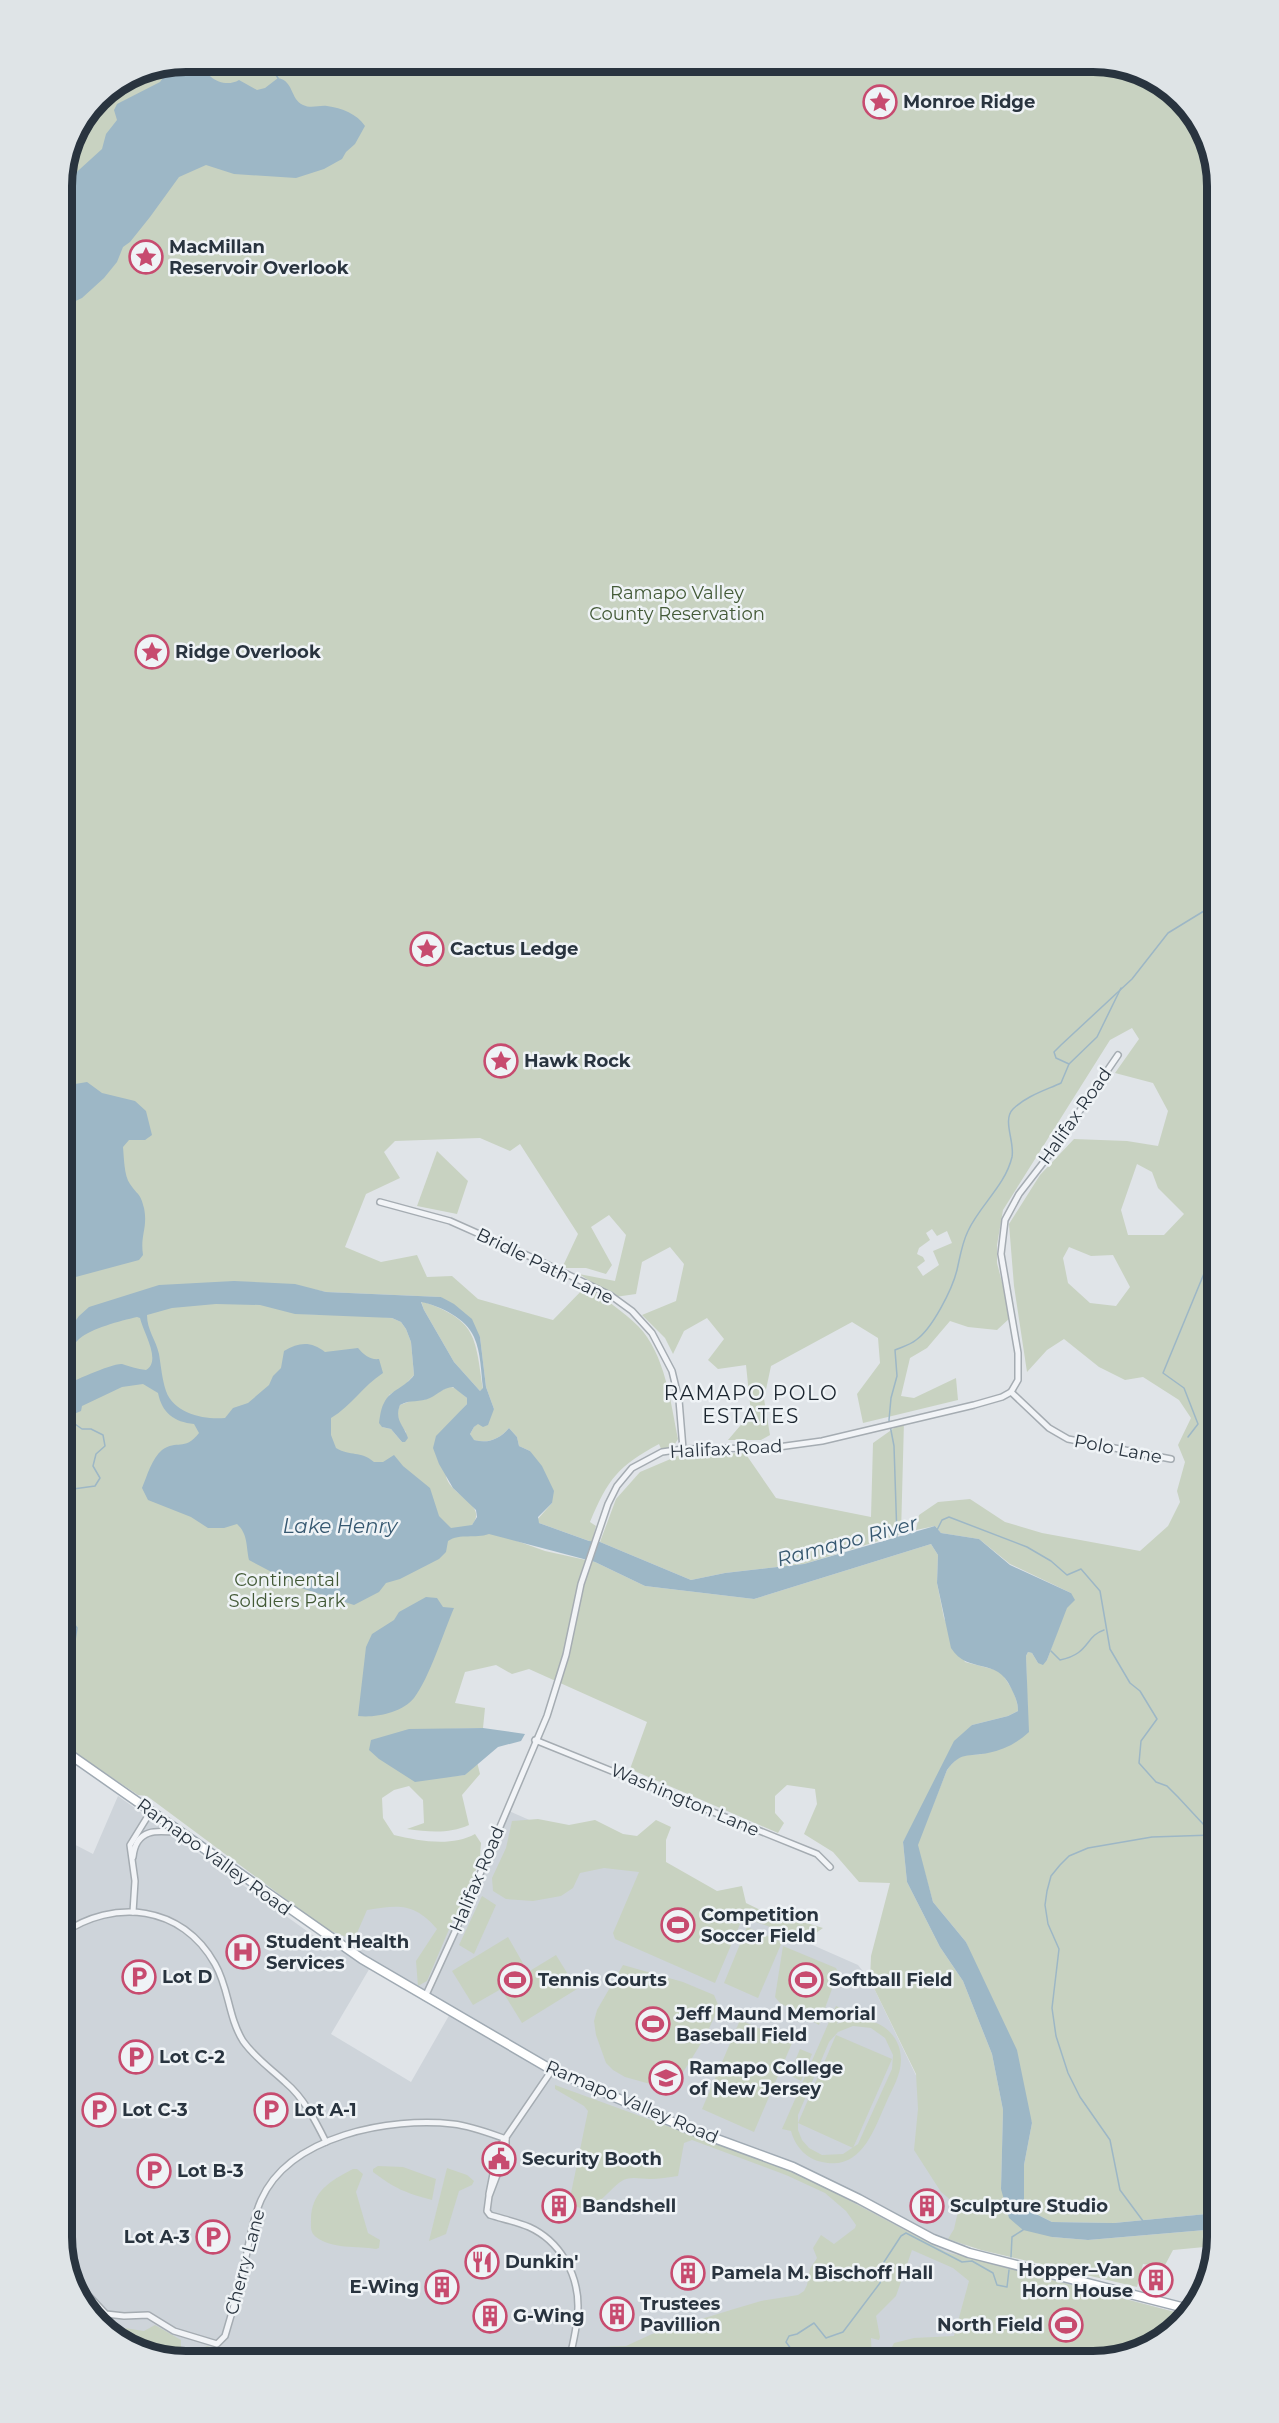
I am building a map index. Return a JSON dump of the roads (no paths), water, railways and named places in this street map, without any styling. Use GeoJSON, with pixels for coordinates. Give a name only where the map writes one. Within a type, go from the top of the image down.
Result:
{"type":"FeatureCollection","features":[{"type":"Feature","properties":{"kind":"main road","name":"Ramapo Valley Road"},"geometry":{"type":"LineString","coordinates":[[72,1756],[308,1923],[425,1997],[552,2070],[684,2127],[801,2171],[859,2199],[918,2232],[954,2248],[1183,2307]]}},
{"type":"Feature","properties":{"kind":"street","name":"Halifax Road"},"geometry":{"type":"LineString","coordinates":[[425,1997],[459,1924],[547,1716],[566,1655],[581,1584],[611,1496],[624,1476],[652,1456],[684,1449],[745,1449],[797,1445],[1002,1398],[1011,1392],[1018,1380],[1018,1353],[1001,1254],[1005,1220],[1018,1194],[1053,1150],[1118,1055]]}},
{"type":"Feature","properties":{"kind":"street","name":"Bridle Path Lane"},"geometry":{"type":"LineString","coordinates":[[380,1202],[458,1225],[610,1295],[632,1311],[652,1333],[672,1371],[679,1400],[684,1449]]}},
{"type":"Feature","properties":{"kind":"street","name":"Polo Lane"},"geometry":{"type":"LineString","coordinates":[[1011,1392],[1049,1428],[1068,1439],[1171,1460]]}},
{"type":"Feature","properties":{"kind":"street","name":"Washington Lane"},"geometry":{"type":"LineString","coordinates":[[536,1740],[817,1854],[830,1867]]}},
{"type":"Feature","properties":{"kind":"street"},"geometry":{"type":"LineString","coordinates":[[134,1912],[135,1881],[130,1845],[132,1838],[151,1811]]}},
{"type":"Feature","properties":{"kind":"street"},"geometry":{"type":"LineString","coordinates":[[132,1861],[137,1842],[148,1833],[160,1830],[183,1833]]}},
{"type":"Feature","properties":{"kind":"street"},"geometry":{"type":"LineString","coordinates":[[72,1927],[100,1914],[117,1911],[134,1912],[157,1916],[169,1921],[196,1940],[216,1965],[235,2027],[244,2042],[254,2055],[298,2095],[326,2142],[373,2127],[419,2122],[462,2125],[506,2139]]}},
{"type":"Feature","properties":{"kind":"street"},"geometry":{"type":"LineString","coordinates":[[489,2196],[489,2186],[498,2149],[552,2070]]}},
{"type":"Feature","properties":{"kind":"street"},"geometry":{"type":"LineString","coordinates":[[506,2139],[506,2163],[497,2175],[486,2207],[489,2215],[532,2228],[557,2248],[568,2263],[578,2305],[571,2351]]}},
{"type":"Feature","properties":{"kind":"street","name":"Cherry Lane"},"geometry":{"type":"LineString","coordinates":[[87,2294],[106,2314],[148,2315],[174,2331],[195,2339],[214,2344],[222,2342],[236,2298],[261,2200],[270,2185],[287,2167],[326,2142]]}},
{"type":"Feature","properties":{"kind":"water"},"geometry":{"type":"Polygon","coordinates":[[[206,72],[221,82],[239,80],[257,90],[265,88],[278,78],[290,86],[296,99],[303,105],[327,106],[344,110],[358,118],[365,126],[355,144],[342,159],[324,169],[296,178],[234,174],[206,165],[179,177],[130,242],[123,247],[117,262],[104,278],[82,298],[72,303],[72,176],[102,149],[106,134],[117,120],[114,110],[117,104],[160,82],[166,74],[206,72]]]}},
{"type":"Feature","properties":{"kind":"water"},"geometry":{"type":"Polygon","coordinates":[[[87,1082],[102,1093],[135,1101],[146,1111],[152,1135],[145,1140],[129,1140],[123,1147],[127,1176],[144,1208],[143,1255],[139,1260],[72,1278],[72,1083],[87,1082]]]}},
{"type":"Feature","properties":{"kind":"water","name":"Lake Henry"},"geometry":{"type":"Polygon","coordinates":[[[234,1281],[295,1284],[326,1292],[441,1297],[454,1304],[472,1319],[480,1337],[486,1387],[494,1409],[488,1425],[483,1427],[478,1424],[470,1434],[474,1440],[489,1441],[498,1438],[509,1428],[517,1437],[519,1446],[530,1451],[542,1466],[554,1491],[552,1503],[538,1517],[539,1523],[589,1541],[600,1542],[691,1580],[725,1573],[804,1564],[935,1526],[941,1533],[979,1539],[1010,1565],[1071,1593],[1075,1600],[1067,1608],[1047,1660],[1043,1665],[1038,1663],[1032,1653],[1028,1652],[1026,1656],[1029,1732],[1005,1748],[961,1757],[952,1764],[947,1770],[918,1845],[933,1902],[966,1942],[1017,2050],[1032,2123],[1024,2165],[1024,2208],[1052,2222],[1114,2223],[1207,2214],[1207,2230],[1088,2240],[1052,2237],[1023,2230],[1009,2218],[1001,2189],[1003,2110],[992,2054],[963,1981],[940,1947],[907,1882],[903,1842],[954,1741],[972,1725],[1008,1716],[1018,1711],[1018,1708],[1015,1696],[1005,1678],[990,1668],[966,1661],[951,1648],[937,1583],[938,1555],[931,1544],[754,1599],[645,1586],[595,1562],[489,1534],[458,1537],[448,1541],[446,1552],[439,1559],[400,1579],[386,1583],[379,1592],[354,1605],[304,1589],[249,1560],[245,1536],[237,1524],[224,1528],[208,1528],[191,1517],[148,1500],[142,1488],[158,1453],[172,1445],[185,1444],[199,1433],[194,1424],[180,1421],[170,1415],[162,1406],[158,1393],[143,1384],[122,1387],[82,1406],[81,1411],[72,1415],[72,1382],[117,1364],[146,1370],[152,1360],[147,1338],[140,1318],[137,1317],[91,1331],[76,1342],[72,1348],[72,1325],[89,1307],[159,1285],[234,1281]],[[421,1302],[454,1362],[480,1391],[483,1388],[474,1337],[459,1319],[436,1306],[421,1302]],[[216,1304],[172,1308],[147,1315],[170,1399],[191,1414],[208,1418],[225,1418],[233,1408],[248,1403],[269,1385],[273,1376],[281,1368],[284,1351],[289,1348],[300,1344],[310,1344],[325,1352],[358,1348],[367,1356],[379,1359],[383,1373],[331,1418],[331,1435],[336,1448],[364,1456],[374,1462],[383,1462],[394,1455],[403,1466],[430,1488],[439,1516],[451,1528],[472,1525],[477,1517],[476,1510],[453,1488],[433,1448],[436,1436],[467,1404],[467,1398],[453,1387],[426,1399],[400,1405],[398,1415],[408,1438],[405,1442],[402,1442],[391,1429],[382,1427],[379,1423],[382,1407],[387,1399],[414,1375],[411,1342],[401,1322],[392,1318],[295,1314],[260,1305],[216,1304]]]}},
{"type":"Feature","properties":{"kind":"water"},"geometry":{"type":"Polygon","coordinates":[[[426,1597],[437,1598],[443,1607],[454,1608],[420,1690],[409,1703],[395,1711],[380,1715],[358,1716],[366,1647],[372,1634],[394,1620],[399,1612],[426,1597]]]}},
{"type":"Feature","properties":{"kind":"water"},"geometry":{"type":"Polygon","coordinates":[[[483,1728],[525,1734],[521,1741],[498,1747],[465,1775],[415,1782],[369,1750],[371,1740],[409,1729],[483,1728]]]}},
{"type":"Feature","properties":{"kind":"waterway"},"geometry":{"type":"LineString","coordinates":[[274,72],[278,78]]}},
{"type":"Feature","properties":{"kind":"waterway"},"geometry":{"type":"LineString","coordinates":[[1069,1064],[1056,1058],[1054,1052],[1132,979],[1168,933],[1207,909]]}},
{"type":"Feature","properties":{"kind":"waterway","name":"Ramapo River"},"geometry":{"type":"LineString","coordinates":[[897,1537],[894,1446],[889,1420],[891,1398],[897,1376],[895,1350],[922,1335],[946,1298],[968,1231],[1009,1167],[1012,1157],[1009,1119],[1013,1109],[1024,1100],[1061,1083],[1069,1064],[1097,1037],[1121,988]]}},
{"type":"Feature","properties":{"kind":"waterway"},"geometry":{"type":"LineString","coordinates":[[1188,1437],[1198,1424],[1184,1388],[1163,1373],[1207,1266]]}},
{"type":"Feature","properties":{"kind":"waterway"},"geometry":{"type":"LineString","coordinates":[[72,1417],[75,1424],[82,1429],[91,1429],[103,1435],[105,1446],[96,1454],[93,1466],[100,1478],[95,1486],[72,1489]]}},
{"type":"Feature","properties":{"kind":"waterway"},"geometry":{"type":"LineString","coordinates":[[937,1530],[942,1520],[949,1517],[1027,1547],[1051,1561],[1067,1575],[1081,1569],[1100,1591],[1110,1649],[1130,1683],[1140,1691],[1157,1719],[1141,1741],[1139,1763],[1156,1782],[1167,1786],[1207,1828]]}},
{"type":"Feature","properties":{"kind":"waterway"},"geometry":{"type":"LineString","coordinates":[[72,1621],[77,1628],[72,1659]]}},
{"type":"Feature","properties":{"kind":"waterway"},"geometry":{"type":"LineString","coordinates":[[1051,1651],[1060,1660],[1070,1657],[1077,1654],[1093,1636],[1104,1630]]}},
{"type":"Feature","properties":{"kind":"waterway"},"geometry":{"type":"LineString","coordinates":[[1143,2221],[1120,2190],[1110,2140],[1080,2097],[1068,2073],[1056,2036],[1052,2008],[1059,1949],[1048,1924],[1045,1905],[1047,1891],[1051,1876],[1060,1865],[1069,1856],[1088,1848],[1152,1837],[1207,1835]]}},
{"type":"Feature","properties":{"kind":"waterway"},"geometry":{"type":"LineString","coordinates":[[1011,2257],[1012,2237],[1023,2230]]}},
{"type":"Feature","properties":{"kind":"waterway"},"geometry":{"type":"LineString","coordinates":[[787,2351],[791,2349],[786,2342],[789,2336],[797,2334],[814,2323],[826,2338],[843,2332],[880,2283],[884,2262],[901,2236],[906,2233],[962,2262],[972,2261],[993,2273],[997,2285],[1007,2287],[1009,2270]]}},
{"type":"Feature","properties":{"kind":"place","name":"Monroe Ridge"},"geometry":{"type":"Point","coordinates":[880,102]}},
{"type":"Feature","properties":{"kind":"place","name":"MacMillan Reservoir Overlook"},"geometry":{"type":"Point","coordinates":[146,257]}},
{"type":"Feature","properties":{"kind":"place","name":"Ridge Overlook"},"geometry":{"type":"Point","coordinates":[152,652]}},
{"type":"Feature","properties":{"kind":"place","name":"Cactus Ledge"},"geometry":{"type":"Point","coordinates":[427,949]}},
{"type":"Feature","properties":{"kind":"place","name":"Hawk Rock"},"geometry":{"type":"Point","coordinates":[501,1061]}},
{"type":"Feature","properties":{"kind":"place","name":"Competition Soccer Field"},"geometry":{"type":"Point","coordinates":[678,1925]}},
{"type":"Feature","properties":{"kind":"place","name":"Student Health Services"},"geometry":{"type":"Point","coordinates":[243,1952]}},
{"type":"Feature","properties":{"kind":"place","name":"Lot D"},"geometry":{"type":"Point","coordinates":[139,1977]}},
{"type":"Feature","properties":{"kind":"place","name":"Tennis Courts"},"geometry":{"type":"Point","coordinates":[515,1980]}},
{"type":"Feature","properties":{"kind":"place","name":"Softball Field"},"geometry":{"type":"Point","coordinates":[806,1980]}},
{"type":"Feature","properties":{"kind":"place","name":"Jeff Maund Memorial Baseball Field"},"geometry":{"type":"Point","coordinates":[653,2024]}},
{"type":"Feature","properties":{"kind":"place","name":"Lot C-2"},"geometry":{"type":"Point","coordinates":[136,2057]}},
{"type":"Feature","properties":{"kind":"place","name":"Ramapo College of New Jersey"},"geometry":{"type":"Point","coordinates":[666,2078]}},
{"type":"Feature","properties":{"kind":"place","name":"Lot C-3"},"geometry":{"type":"Point","coordinates":[99,2110]}},
{"type":"Feature","properties":{"kind":"place","name":"Lot A-1"},"geometry":{"type":"Point","coordinates":[271,2110]}},
{"type":"Feature","properties":{"kind":"place","name":"Security Booth"},"geometry":{"type":"Point","coordinates":[499,2159]}},
{"type":"Feature","properties":{"kind":"place","name":"Lot B-3"},"geometry":{"type":"Point","coordinates":[154,2171]}},
{"type":"Feature","properties":{"kind":"place","name":"Bandshell"},"geometry":{"type":"Point","coordinates":[559,2206]}},
{"type":"Feature","properties":{"kind":"place","name":"Sculpture Studio"},"geometry":{"type":"Point","coordinates":[927,2206]}},
{"type":"Feature","properties":{"kind":"place","name":"Lot A-3"},"geometry":{"type":"Point","coordinates":[213,2237]}},
{"type":"Feature","properties":{"kind":"place","name":"Dunkin'"},"geometry":{"type":"Point","coordinates":[482,2262]}},
{"type":"Feature","properties":{"kind":"place","name":"Pamela M. Bischoff Hall"},"geometry":{"type":"Point","coordinates":[688,2273]}},
{"type":"Feature","properties":{"kind":"place","name":"Hopper–Van Horn House"},"geometry":{"type":"Point","coordinates":[1156,2280]}},
{"type":"Feature","properties":{"kind":"place","name":"E-Wing"},"geometry":{"type":"Point","coordinates":[442,2287]}},
{"type":"Feature","properties":{"kind":"place","name":"Trustees Pavillion"},"geometry":{"type":"Point","coordinates":[617,2314]}},
{"type":"Feature","properties":{"kind":"place","name":"G-Wing"},"geometry":{"type":"Point","coordinates":[490,2316]}},
{"type":"Feature","properties":{"kind":"place","name":"North Field"},"geometry":{"type":"Point","coordinates":[1066,2325]}},
{"type":"Feature","properties":{"kind":"district","name":"RAMAPO POLO ESTATES"},"geometry":{"type":"Point","coordinates":[751,1404]}},
{"type":"Feature","properties":{"kind":"park label","name":"Ramapo Valley County Reservation"},"geometry":{"type":"Point","coordinates":[677,603]}},
{"type":"Feature","properties":{"kind":"park label","name":"Continental Soldiers Park"},"geometry":{"type":"Point","coordinates":[287,1590]}}]}
